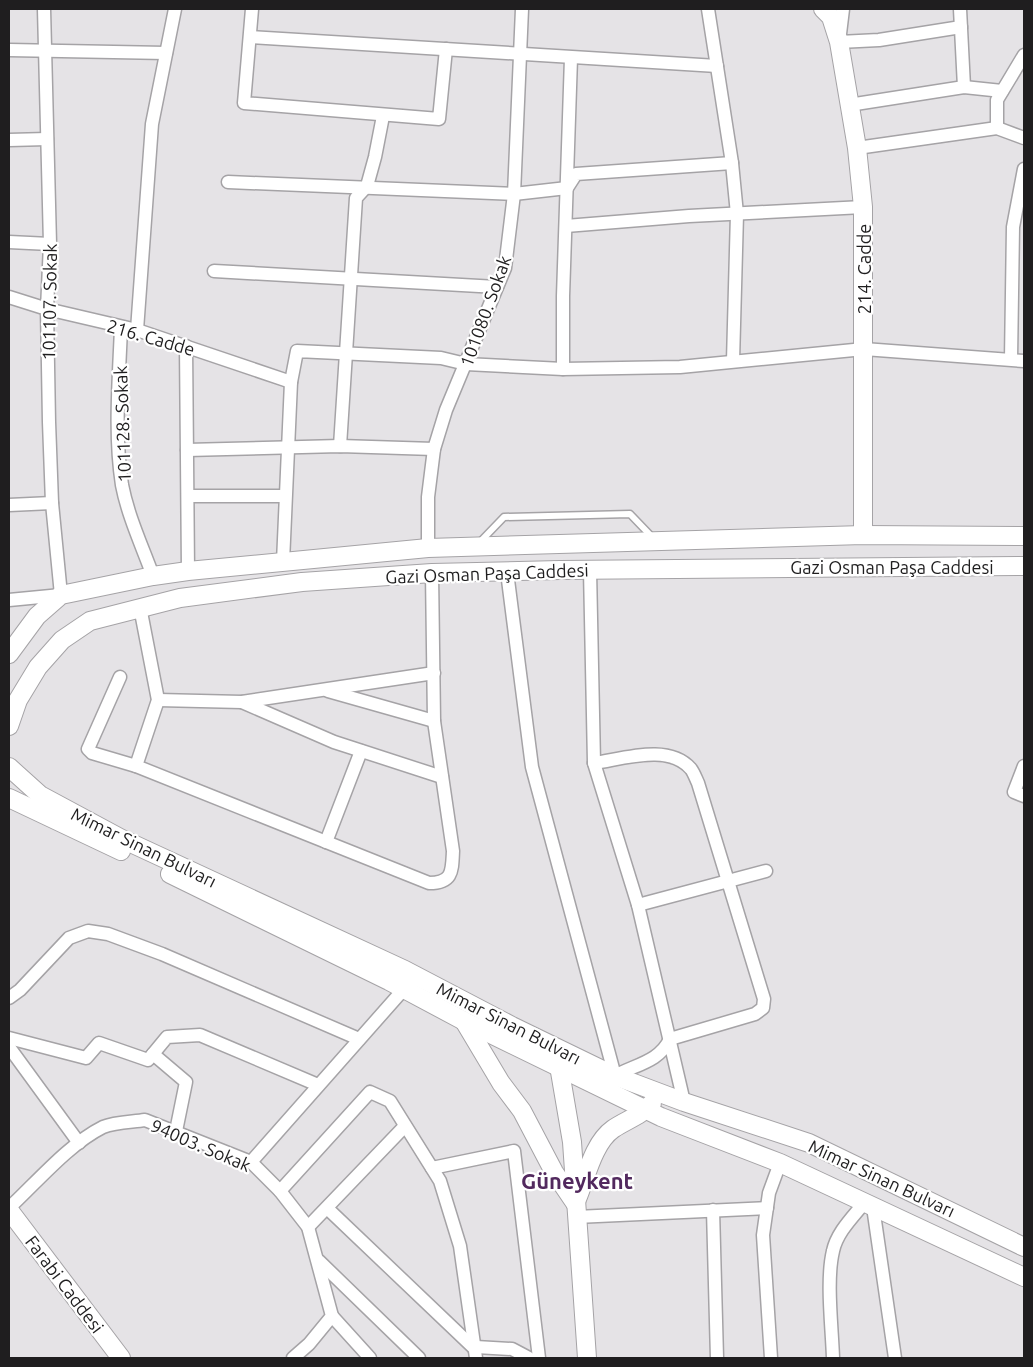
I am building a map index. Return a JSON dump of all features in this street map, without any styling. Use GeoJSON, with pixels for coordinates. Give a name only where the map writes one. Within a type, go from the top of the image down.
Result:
{"type":"FeatureCollection","features":[{"type":"Feature","properties":{"kind":"main road","name":"214. Cadde"},"geometry":{"type":"LineString","coordinates":[[824,9],[831,17],[839,42],[857,148],[863,207],[863,535]]}},
{"type":"Feature","properties":{"kind":"main road","name":"Gazi Osman Paşa Caddesi"},"geometry":{"type":"LineString","coordinates":[[9,654],[37,616],[61,595],[153,576],[188,571],[428,548],[475,546],[863,535],[1024,536]]}},
{"type":"Feature","properties":{"kind":"main road","name":"Gazi Osman Paşa Caddesi"},"geometry":{"type":"LineString","coordinates":[[9,726],[18,700],[38,667],[62,640],[90,620],[180,598],[302,582],[432,573],[1024,566]]}},
{"type":"Feature","properties":{"kind":"main road","name":"Mimar Sinan Bulvarı"},"geometry":{"type":"LineString","coordinates":[[9,767],[40,795],[120,838],[405,970],[512,1026],[615,1076],[684,1102],[809,1143],[1024,1247]]}},
{"type":"Feature","properties":{"kind":"main road","name":"Mimar Sinan Bulvarı"},"geometry":{"type":"LineString","coordinates":[[9,798],[363,968],[464,1021],[646,1110],[780,1163],[1024,1277]]}},
{"type":"Feature","properties":{"kind":"main road"},"geometry":{"type":"LineString","coordinates":[[464,1021],[501,1083],[522,1111],[576,1211]]}},
{"type":"Feature","properties":{"kind":"main road"},"geometry":{"type":"LineString","coordinates":[[554,1045],[560,1068],[572,1142],[588,1358]]}},
{"type":"Feature","properties":{"kind":"main road"},"geometry":{"type":"LineString","coordinates":[[576,1211],[599,1145],[611,1130],[646,1110],[661,1094]]}},
{"type":"Feature","properties":{"kind":"main road","name":"Farabi Caddesi"},"geometry":{"type":"LineString","coordinates":[[9,1209],[121,1358]]}},
{"type":"Feature","properties":{"kind":"street","name":"101107. Sokak"},"geometry":{"type":"LineString","coordinates":[[44,9],[50,244],[47,309],[52,503],[61,595]]}},
{"type":"Feature","properties":{"kind":"street"},"geometry":{"type":"LineString","coordinates":[[137,330],[152,124],[175,9]]}},
{"type":"Feature","properties":{"kind":"street"},"geometry":{"type":"LineString","coordinates":[[252,9],[244,103],[383,116],[439,119],[446,49]]}},
{"type":"Feature","properties":{"kind":"street","name":"101080. Sokak"},"geometry":{"type":"LineString","coordinates":[[428,548],[428,497],[434,449],[446,410],[505,268],[514,194],[522,9]]}},
{"type":"Feature","properties":{"kind":"street"},"geometry":{"type":"LineString","coordinates":[[708,9],[732,163],[737,214],[733,361]]}},
{"type":"Feature","properties":{"kind":"street"},"geometry":{"type":"LineString","coordinates":[[843,9],[839,42],[879,40],[961,27]]}},
{"type":"Feature","properties":{"kind":"street"},"geometry":{"type":"LineString","coordinates":[[960,9],[964,87]]}},
{"type":"Feature","properties":{"kind":"street"},"geometry":{"type":"LineString","coordinates":[[251,37],[717,66]]}},
{"type":"Feature","properties":{"kind":"street"},"geometry":{"type":"LineString","coordinates":[[9,50],[166,53]]}},
{"type":"Feature","properties":{"kind":"street"},"geometry":{"type":"LineString","coordinates":[[997,128],[997,100],[1024,55]]}},
{"type":"Feature","properties":{"kind":"street"},"geometry":{"type":"LineString","coordinates":[[562,369],[571,58]]}},
{"type":"Feature","properties":{"kind":"street"},"geometry":{"type":"LineString","coordinates":[[849,105],[964,87],[1002,91]]}},
{"type":"Feature","properties":{"kind":"street"},"geometry":{"type":"LineString","coordinates":[[340,446],[356,198],[367,186],[383,116]]}},
{"type":"Feature","properties":{"kind":"street"},"geometry":{"type":"LineString","coordinates":[[857,148],[997,128],[1024,138]]}},
{"type":"Feature","properties":{"kind":"street"},"geometry":{"type":"LineString","coordinates":[[9,140],[48,139]]}},
{"type":"Feature","properties":{"kind":"street"},"geometry":{"type":"LineString","coordinates":[[228,182],[367,186],[514,194],[566,188],[576,174],[732,163]]}},
{"type":"Feature","properties":{"kind":"street"},"geometry":{"type":"LineString","coordinates":[[1010,359],[1013,227],[1024,169]]}},
{"type":"Feature","properties":{"kind":"street"},"geometry":{"type":"LineString","coordinates":[[566,226],[863,207]]}},
{"type":"Feature","properties":{"kind":"street"},"geometry":{"type":"LineString","coordinates":[[9,242],[50,244]]}},
{"type":"Feature","properties":{"kind":"street"},"geometry":{"type":"LineString","coordinates":[[214,270],[497,287]]}},
{"type":"Feature","properties":{"kind":"street","name":"216. Cadde"},"geometry":{"type":"LineString","coordinates":[[9,297],[47,309],[121,328],[137,330],[291,382]]}},
{"type":"Feature","properties":{"kind":"street","name":"101128. Sokak"},"geometry":{"type":"LineString","coordinates":[[121,328],[118,412],[122,484],[128,509],[153,576]]}},
{"type":"Feature","properties":{"kind":"street"},"geometry":{"type":"LineString","coordinates":[[186,346],[188,571]]}},
{"type":"Feature","properties":{"kind":"street"},"geometry":{"type":"LineString","coordinates":[[283,562],[291,382],[297,351],[441,358],[466,364],[562,369],[680,367],[864,348],[1024,360]]}},
{"type":"Feature","properties":{"kind":"street"},"geometry":{"type":"LineString","coordinates":[[187,450],[340,446],[434,449]]}},
{"type":"Feature","properties":{"kind":"street"},"geometry":{"type":"LineString","coordinates":[[188,496],[286,496]]}},
{"type":"Feature","properties":{"kind":"street"},"geometry":{"type":"LineString","coordinates":[[9,505],[52,503]]}},
{"type":"Feature","properties":{"kind":"street"},"geometry":{"type":"LineString","coordinates":[[590,570],[594,763],[638,905],[684,1102]]}},
{"type":"Feature","properties":{"kind":"street"},"geometry":{"type":"LineString","coordinates":[[508,572],[532,767],[615,1076]]}},
{"type":"Feature","properties":{"kind":"street"},"geometry":{"type":"LineString","coordinates":[[120,676],[88,749],[92,753],[136,766],[429,883],[440,883],[447,878],[452,869],[453,851],[434,721],[432,573]]}},
{"type":"Feature","properties":{"kind":"street","name":"Gazi Osman Paşa Caddesi"},"geometry":{"type":"LineString","coordinates":[[9,600],[61,595]]}},
{"type":"Feature","properties":{"kind":"street"},"geometry":{"type":"LineString","coordinates":[[136,766],[158,700],[140,607]]}},
{"type":"Feature","properties":{"kind":"street"},"geometry":{"type":"LineString","coordinates":[[158,700],[242,702],[434,673]]}},
{"type":"Feature","properties":{"kind":"street"},"geometry":{"type":"LineString","coordinates":[[322,689],[434,721]]}},
{"type":"Feature","properties":{"kind":"street"},"geometry":{"type":"LineString","coordinates":[[242,702],[334,742],[442,777]]}},
{"type":"Feature","properties":{"kind":"street"},"geometry":{"type":"LineString","coordinates":[[326,842],[361,751]]}},
{"type":"Feature","properties":{"kind":"street"},"geometry":{"type":"LineString","coordinates":[[594,763],[659,754],[678,760],[690,769],[698,783],[764,999],[762,1008],[755,1014],[670,1039],[665,1049],[651,1060],[597,1086]]}},
{"type":"Feature","properties":{"kind":"street"},"geometry":{"type":"LineString","coordinates":[[1024,766],[1014,792],[1024,796]]}},
{"type":"Feature","properties":{"kind":"street"},"geometry":{"type":"LineString","coordinates":[[638,905],[766,871]]}},
{"type":"Feature","properties":{"kind":"street"},"geometry":{"type":"LineString","coordinates":[[9,998],[20,990],[70,938],[88,931],[108,934],[162,954],[360,1039]]}},
{"type":"Feature","properties":{"kind":"street"},"geometry":{"type":"LineString","coordinates":[[251,1162],[403,990]]}},
{"type":"Feature","properties":{"kind":"street"},"geometry":{"type":"LineString","coordinates":[[9,1038],[86,1058],[99,1043],[148,1060],[167,1037],[200,1035],[318,1085]]}},
{"type":"Feature","properties":{"kind":"street"},"geometry":{"type":"LineString","coordinates":[[9,1047],[79,1143]]}},
{"type":"Feature","properties":{"kind":"street"},"geometry":{"type":"LineString","coordinates":[[153,1054],[186,1082],[176,1131]]}},
{"type":"Feature","properties":{"kind":"street"},"geometry":{"type":"LineString","coordinates":[[280,1190],[370,1092],[390,1101],[440,1180],[460,1246],[476,1352]]}},
{"type":"Feature","properties":{"kind":"street","name":"94003. Sokak"},"geometry":{"type":"LineString","coordinates":[[9,1209],[79,1143],[104,1127],[145,1120],[251,1162],[280,1190],[308,1227],[332,1316]]}},
{"type":"Feature","properties":{"kind":"street"},"geometry":{"type":"LineString","coordinates":[[308,1227],[328,1209],[405,1126]]}},
{"type":"Feature","properties":{"kind":"street"},"geometry":{"type":"LineString","coordinates":[[432,1168],[514,1151],[539,1358]]}},
{"type":"Feature","properties":{"kind":"street"},"geometry":{"type":"LineString","coordinates":[[771,1358],[764,1235],[769,1193],[780,1163]]}},
{"type":"Feature","properties":{"kind":"street"},"geometry":{"type":"LineString","coordinates":[[833,1358],[830,1277],[833,1250],[842,1231],[869,1205]]}},
{"type":"Feature","properties":{"kind":"street"},"geometry":{"type":"LineString","coordinates":[[869,1205],[895,1358]]}},
{"type":"Feature","properties":{"kind":"street"},"geometry":{"type":"LineString","coordinates":[[576,1211],[767,1208]]}},
{"type":"Feature","properties":{"kind":"street"},"geometry":{"type":"LineString","coordinates":[[328,1209],[476,1352],[512,1349],[529,1358]]}},
{"type":"Feature","properties":{"kind":"street"},"geometry":{"type":"LineString","coordinates":[[712,1210],[717,1358]]}},
{"type":"Feature","properties":{"kind":"street"},"geometry":{"type":"LineString","coordinates":[[318,1260],[420,1358]]}},
{"type":"Feature","properties":{"kind":"street"},"geometry":{"type":"LineString","coordinates":[[293,1358],[309,1344],[332,1316],[370,1358]]}},
{"type":"Feature","properties":{"kind":"lane"},"geometry":{"type":"LineString","coordinates":[[475,546],[504,517],[630,514],[656,541]]}},
{"type":"Feature","properties":{"kind":"district","name":"Güneykent"},"geometry":{"type":"Point","coordinates":[577,1180]}}]}
